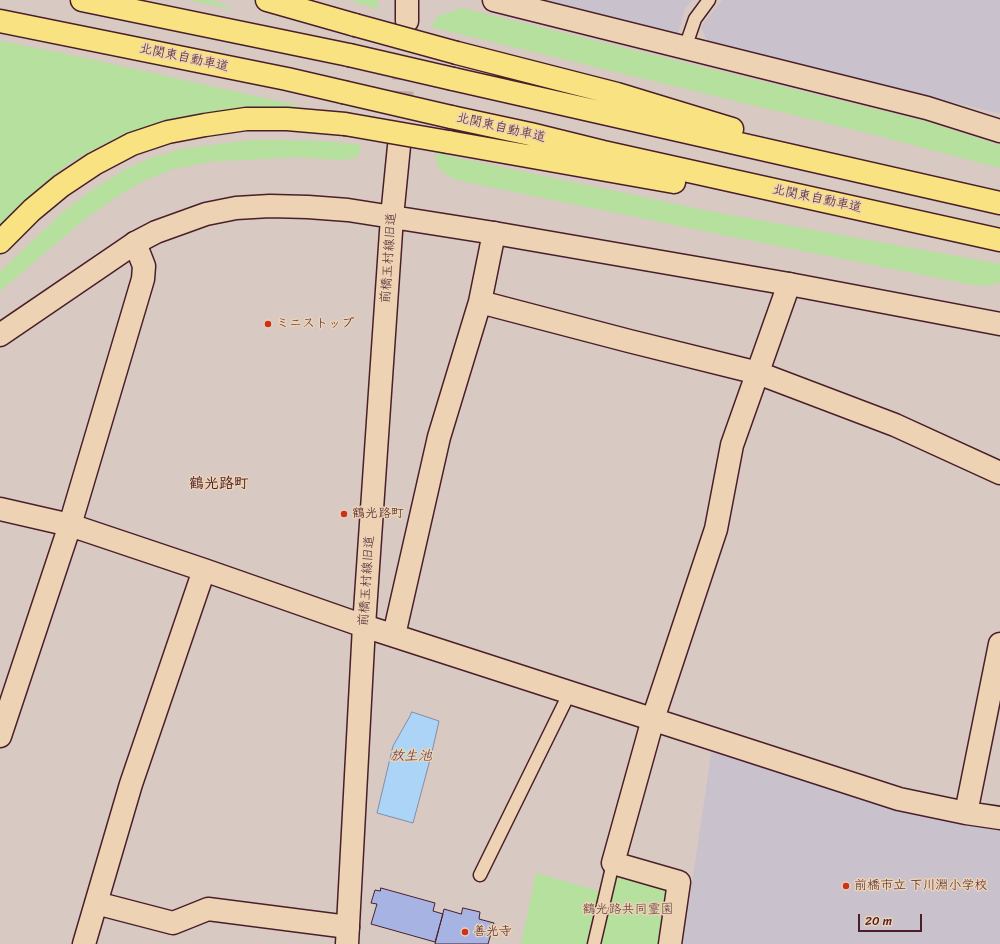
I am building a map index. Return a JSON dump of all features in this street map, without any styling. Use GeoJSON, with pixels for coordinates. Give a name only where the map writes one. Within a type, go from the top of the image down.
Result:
{"type":"FeatureCollection","features":[{"type":"Feature","properties":{"kind":"highway"},"geometry":{"type":"LineString","coordinates":[[82,0],[349,56],[1000,204]]}},
{"type":"Feature","properties":{"kind":"highway"},"geometry":{"type":"LineString","coordinates":[[267,0],[457,53],[617,94],[905,182]]}},
{"type":"Feature","properties":{"kind":"highway","name":"北関東自動車道"},"geometry":{"type":"LineString","coordinates":[[0,21],[343,92],[603,152],[1000,240]]}},
{"type":"Feature","properties":{"kind":"highway"},"geometry":{"type":"LineString","coordinates":[[0,242],[32,210],[61,186],[94,164],[132,144],[168,132],[205,125],[246,120],[287,119],[345,124],[600,169],[936,225]]}},
{"type":"Feature","properties":{"kind":"street"},"geometry":{"type":"LineString","coordinates":[[494,0],[927,108],[1000,131]]}},
{"type":"Feature","properties":{"kind":"street","name":"前橋玉村線旧道"},"geometry":{"type":"LineString","coordinates":[[347,935],[364,626],[392,217],[399,146]]}},
{"type":"Feature","properties":{"kind":"street"},"geometry":{"type":"LineString","coordinates":[[0,335],[135,243],[156,232],[206,214],[236,208],[270,206],[348,210],[494,233],[789,284],[1000,324]]}},
{"type":"Feature","properties":{"kind":"street"},"geometry":{"type":"LineString","coordinates":[[394,635],[439,437],[480,302],[494,233]]}},
{"type":"Feature","properties":{"kind":"street"},"geometry":{"type":"LineString","coordinates":[[0,736],[70,525],[143,279],[144,266],[135,243]]}},
{"type":"Feature","properties":{"kind":"street"},"geometry":{"type":"LineString","coordinates":[[670,944],[679,882],[613,863],[653,719],[716,529],[732,445],[789,284]]}},
{"type":"Feature","properties":{"kind":"street"},"geometry":{"type":"LineString","coordinates":[[480,302],[758,373],[895,425],[1000,473]]}},
{"type":"Feature","properties":{"kind":"street"},"geometry":{"type":"LineString","coordinates":[[0,509],[70,525],[364,626],[899,799],[966,813],[1000,818]]}},
{"type":"Feature","properties":{"kind":"street"},"geometry":{"type":"LineString","coordinates":[[84,944],[131,784],[204,570]]}},
{"type":"Feature","properties":{"kind":"street"},"geometry":{"type":"LineString","coordinates":[[966,813],[1000,644]]}},
{"type":"Feature","properties":{"kind":"street"},"geometry":{"type":"LineString","coordinates":[[96,902],[173,923],[208,909],[347,935]]}},
{"type":"Feature","properties":{"kind":"lane"},"geometry":{"type":"LineString","coordinates":[[685,48],[695,19],[709,0]]}},
{"type":"Feature","properties":{"kind":"lane"},"geometry":{"type":"LineString","coordinates":[[480,875],[570,692]]}},
{"type":"Feature","properties":{"kind":"lane"},"geometry":{"type":"LineString","coordinates":[[594,944],[613,863]]}},
{"type":"Feature","properties":{"kind":"shaded area"},"geometry":{"type":"Polygon","coordinates":[[[532,0],[693,0],[685,8],[679,31],[675,35],[532,0]]]}},
{"type":"Feature","properties":{"kind":"shaded area"},"geometry":{"type":"Polygon","coordinates":[[[722,0],[1000,0],[1000,113],[707,41],[701,27],[722,0]]]}},
{"type":"Feature","properties":{"kind":"shaded area","name":"前橋市立 下川淵小学校"},"geometry":{"type":"Polygon","coordinates":[[[712,748],[1000,829],[1000,944],[683,944],[712,748]]]}},
{"type":"Feature","properties":{"kind":"green space"},"geometry":{"type":"Polygon","coordinates":[[[189,0],[210,0],[235,10],[189,0]]]}},
{"type":"Feature","properties":{"kind":"green space"},"geometry":{"type":"Polygon","coordinates":[[[353,0],[378,0],[377,9],[355,2],[353,0]]]}},
{"type":"Feature","properties":{"kind":"green space"},"geometry":{"type":"Polygon","coordinates":[[[462,8],[928,122],[1000,145],[1000,168],[867,133],[431,27],[438,16],[462,8]]]}},
{"type":"Feature","properties":{"kind":"green space"},"geometry":{"type":"Polygon","coordinates":[[[0,41],[85,58],[296,105],[300,108],[260,108],[215,112],[154,125],[127,134],[98,147],[68,164],[48,180],[0,229],[0,41]]]}},
{"type":"Feature","properties":{"kind":"green space"},"geometry":{"type":"Polygon","coordinates":[[[252,140],[320,141],[361,145],[359,155],[351,159],[339,160],[297,157],[210,162],[173,169],[148,179],[121,194],[85,219],[0,291],[0,272],[64,211],[95,188],[126,169],[148,159],[182,149],[252,140]]]}},
{"type":"Feature","properties":{"kind":"green space"},"geometry":{"type":"Polygon","coordinates":[[[435,153],[709,211],[1000,264],[1000,282],[980,286],[973,285],[456,180],[438,167],[435,153]]]}},
{"type":"Feature","properties":{"kind":"green space","name":"鶴光路共同霊園"},"geometry":{"type":"Polygon","coordinates":[[[606,868],[668,887],[662,944],[521,944],[536,873],[599,891],[606,868]]]}},
{"type":"Feature","properties":{"kind":"water","name":"放生池"},"geometry":{"type":"Polygon","coordinates":[[[412,712],[439,721],[413,823],[377,813],[393,746],[412,712]]]}},
{"type":"Feature","properties":{"kind":"building"},"geometry":{"type":"Polygon","coordinates":[[[381,888],[435,903],[433,911],[443,914],[435,942],[371,924],[377,904],[371,903],[375,890],[380,891],[381,888]]]}},
{"type":"Feature","properties":{"kind":"building","name":"善光寺"},"geometry":{"type":"Polygon","coordinates":[[[463,908],[480,912],[479,919],[494,923],[488,944],[435,944],[444,909],[461,914],[463,908]]]}},
{"type":"Feature","properties":{"kind":"tunnel"},"geometry":{"type":"LineString","coordinates":[[399,146],[407,21]]}},
{"type":"Feature","properties":{"kind":"place","name":"ミニストップ"},"geometry":{"type":"Point","coordinates":[268,324]}},
{"type":"Feature","properties":{"kind":"place","name":"鶴光路町"},"geometry":{"type":"Point","coordinates":[344,514]}},
{"type":"Feature","properties":{"kind":"place","name":"前橋市立 下川淵小学校"},"geometry":{"type":"Point","coordinates":[846,886]}},
{"type":"Feature","properties":{"kind":"place","name":"善光寺"},"geometry":{"type":"Point","coordinates":[465,932]}},
{"type":"Feature","properties":{"kind":"district","name":"鶴光路町"},"geometry":{"type":"Point","coordinates":[219,484]}}]}
